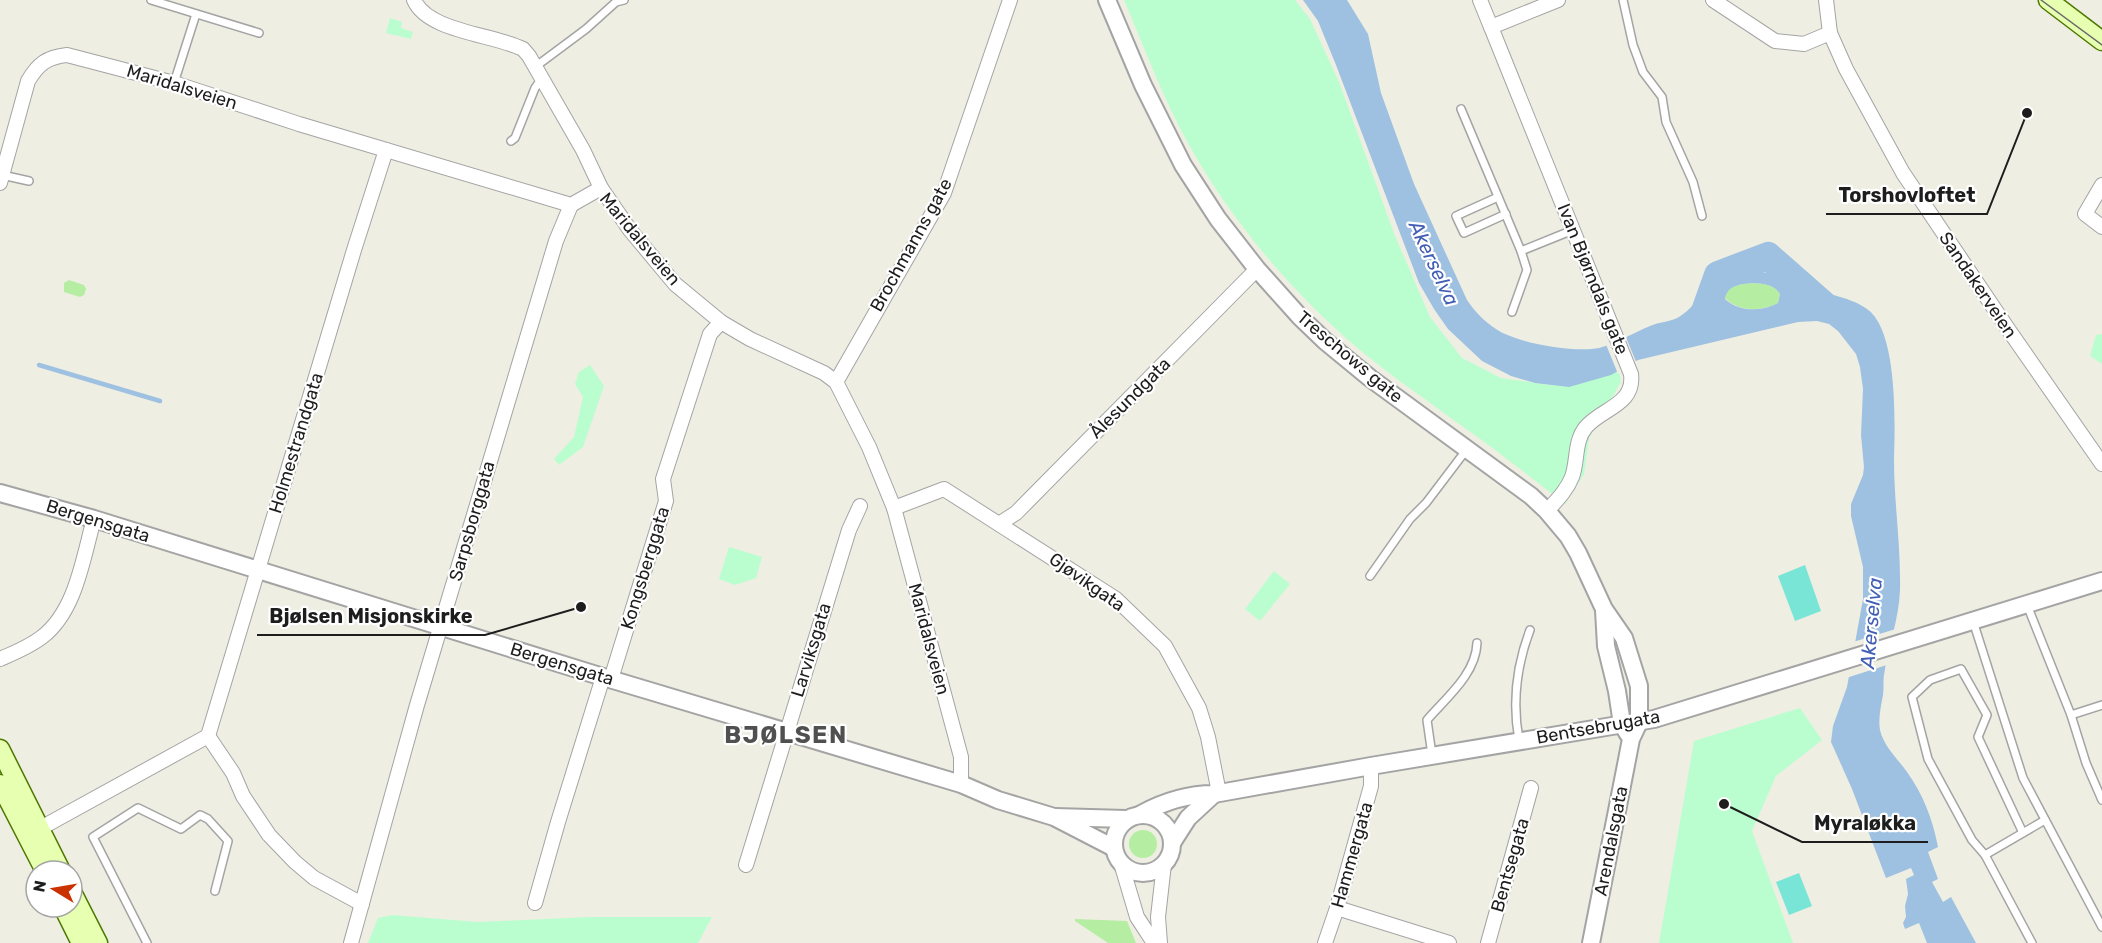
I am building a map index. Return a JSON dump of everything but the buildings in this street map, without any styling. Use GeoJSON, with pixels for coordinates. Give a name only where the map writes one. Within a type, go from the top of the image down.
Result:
{"type":"FeatureCollection","features":[{"type":"Feature","properties":{"kind":"main road"},"geometry":{"type":"LineString","coordinates":[[2048,0],[2102,41]]}},
{"type":"Feature","properties":{"kind":"main road"},"geometry":{"type":"LineString","coordinates":[[0,749],[55,859]]}},
{"type":"Feature","properties":{"kind":"main road"},"geometry":{"type":"LineString","coordinates":[[0,784],[39,859]]}},
{"type":"Feature","properties":{"kind":"main road"},"geometry":{"type":"LineString","coordinates":[[84,915],[99,943]]}},
{"type":"Feature","properties":{"kind":"main road"},"geometry":{"type":"LineString","coordinates":[[69,919],[81,943]]}},
{"type":"Feature","properties":{"kind":"street"},"geometry":{"type":"LineString","coordinates":[[414,0],[422,12],[437,22],[523,49],[583,150],[602,188]]}},
{"type":"Feature","properties":{"kind":"street","name":"Brochmanns gate"},"geometry":{"type":"LineString","coordinates":[[836,382],[944,193],[1010,0]]}},
{"type":"Feature","properties":{"kind":"street","name":"Treschows gate"},"geometry":{"type":"LineString","coordinates":[[1107,0],[1143,85],[1183,165],[1218,219],[1257,269],[1325,341],[1370,378],[1513,481],[1547,511],[1568,536],[1604,609],[1624,638],[1635,670],[1640,692],[1639,722],[1631,739]]}},
{"type":"Feature","properties":{"kind":"street","name":"Ivan Bjørndals gate"},"geometry":{"type":"LineString","coordinates":[[1480,0],[1632,380],[1629,392],[1620,403],[1585,428],[1579,439],[1575,467],[1570,482],[1547,511]]}},
{"type":"Feature","properties":{"kind":"street"},"geometry":{"type":"LineString","coordinates":[[1491,27],[1558,0]]}},
{"type":"Feature","properties":{"kind":"street"},"geometry":{"type":"LineString","coordinates":[[1713,0],[1775,41],[1804,44],[1830,33]]}},
{"type":"Feature","properties":{"kind":"street","name":"Sandakerveien"},"geometry":{"type":"LineString","coordinates":[[1826,0],[1830,33],[1846,69],[1904,173],[2102,464]]}},
{"type":"Feature","properties":{"kind":"street","name":"Maridalsveien"},"geometry":{"type":"LineString","coordinates":[[1,177],[28,81],[36,68],[44,61],[55,56],[67,55],[174,83],[571,205],[602,188],[630,230],[675,284],[721,322],[750,339],[824,373],[836,382],[869,447],[894,508],[961,757],[961,784]]}},
{"type":"Feature","properties":{"kind":"street","name":"Holmestrandgata"},"geometry":{"type":"LineString","coordinates":[[208,736],[386,150]]}},
{"type":"Feature","properties":{"kind":"street"},"geometry":{"type":"LineString","coordinates":[[2102,185],[2085,214],[2102,227]]}},
{"type":"Feature","properties":{"kind":"street","name":"Sarpsborggata"},"geometry":{"type":"LineString","coordinates":[[351,943],[417,705],[556,241],[571,205]]}},
{"type":"Feature","properties":{"kind":"street","name":"Ålesundgata"},"geometry":{"type":"LineString","coordinates":[[999,524],[1016,513],[1257,269]]}},
{"type":"Feature","properties":{"kind":"street","name":"Kongsberggata"},"geometry":{"type":"LineString","coordinates":[[535,903],[558,822],[666,501],[663,479],[710,334],[721,322]]}},
{"type":"Feature","properties":{"kind":"street","name":"Gjøvikgata"},"geometry":{"type":"LineString","coordinates":[[894,508],[944,489],[1116,599],[1165,646],[1199,708],[1208,736],[1217,794]]}},
{"type":"Feature","properties":{"kind":"street","name":"Bergensgata"},"geometry":{"type":"LineString","coordinates":[[0,493],[94,519],[607,678],[961,784],[992,798],[1054,817],[1117,856]]}},
{"type":"Feature","properties":{"kind":"street","name":"Larviksgata"},"geometry":{"type":"LineString","coordinates":[[746,865],[849,530],[860,506]]}},
{"type":"Feature","properties":{"kind":"street"},"geometry":{"type":"LineString","coordinates":[[0,659],[42,637],[62,613],[71,598],[94,519]]}},
{"type":"Feature","properties":{"kind":"street","name":"Bentsebrugata"},"geometry":{"type":"LineString","coordinates":[[1133,817],[1159,805],[1196,794],[1217,794],[1519,740],[1639,722],[1672,714],[2102,581]]}},
{"type":"Feature","properties":{"kind":"street","name":"Treschows gate"},"geometry":{"type":"LineString","coordinates":[[1604,609],[1606,646],[1622,724],[1631,739]]}},
{"type":"Feature","properties":{"kind":"street"},"geometry":{"type":"LineString","coordinates":[[39,829],[208,736],[233,773],[243,796],[269,835],[314,878],[362,904]]}},
{"type":"Feature","properties":{"kind":"street","name":"Arendalsgata"},"geometry":{"type":"LineString","coordinates":[[1592,943],[1631,739]]}},
{"type":"Feature","properties":{"kind":"street","name":"Hammergata"},"geometry":{"type":"LineString","coordinates":[[1325,943],[1371,786],[1371,766]]}},
{"type":"Feature","properties":{"kind":"street","name":"Bentsegata"},"geometry":{"type":"LineString","coordinates":[[1488,943],[1532,788]]}},
{"type":"Feature","properties":{"kind":"street"},"geometry":{"type":"LineString","coordinates":[[1117,856],[1134,872],[1150,872],[1164,864],[1169,858],[1172,843],[1188,818],[1217,794]]}},
{"type":"Feature","properties":{"kind":"street"},"geometry":{"type":"LineString","coordinates":[[1154,943],[1137,917],[1117,856],[1116,832],[1133,817],[1154,816],[1169,830],[1172,843]]}},
{"type":"Feature","properties":{"kind":"street","name":"Bergensgata"},"geometry":{"type":"LineString","coordinates":[[1054,817],[1133,817]]}},
{"type":"Feature","properties":{"kind":"street"},"geometry":{"type":"LineString","coordinates":[[1160,943],[1158,917],[1164,864]]}},
{"type":"Feature","properties":{"kind":"street"},"geometry":{"type":"LineString","coordinates":[[1337,908],[1449,943]]}},
{"type":"Feature","properties":{"kind":"lane"},"geometry":{"type":"LineString","coordinates":[[151,0],[259,33]]}},
{"type":"Feature","properties":{"kind":"lane"},"geometry":{"type":"LineString","coordinates":[[511,141],[515,138],[538,72],[616,2],[624,0]]}},
{"type":"Feature","properties":{"kind":"lane"},"geometry":{"type":"LineString","coordinates":[[1623,0],[1633,45],[1643,72],[1662,97],[1666,122],[1692,182],[1702,216]]}},
{"type":"Feature","properties":{"kind":"lane"},"geometry":{"type":"LineString","coordinates":[[174,83],[196,14]]}},
{"type":"Feature","properties":{"kind":"lane"},"geometry":{"type":"LineString","coordinates":[[1461,109],[1506,214],[1527,270],[1512,312]]}},
{"type":"Feature","properties":{"kind":"lane"},"geometry":{"type":"LineString","coordinates":[[1,177],[28,181]]}},
{"type":"Feature","properties":{"kind":"lane"},"geometry":{"type":"LineString","coordinates":[[1498,197],[1456,216],[1464,233],[1506,214]]}},
{"type":"Feature","properties":{"kind":"lane"},"geometry":{"type":"LineString","coordinates":[[1521,251],[1573,230]]}},
{"type":"Feature","properties":{"kind":"lane"},"geometry":{"type":"LineString","coordinates":[[1370,576],[1410,519],[1426,503],[1467,448]]}},
{"type":"Feature","properties":{"kind":"lane"},"geometry":{"type":"LineString","coordinates":[[2027,605],[2102,800]]}},
{"type":"Feature","properties":{"kind":"lane"},"geometry":{"type":"LineString","coordinates":[[1973,621],[2023,778],[2102,927]]}},
{"type":"Feature","properties":{"kind":"lane"},"geometry":{"type":"LineString","coordinates":[[1519,740],[1515,710],[1516,678],[1530,630]]}},
{"type":"Feature","properties":{"kind":"lane"},"geometry":{"type":"LineString","coordinates":[[1432,755],[1427,720],[1467,674],[1477,653],[1477,642]]}},
{"type":"Feature","properties":{"kind":"lane"},"geometry":{"type":"LineString","coordinates":[[2023,833],[1978,738],[1987,715],[1961,669],[1930,680],[1912,697],[1928,759],[1972,840],[1985,855],[2032,943]]}},
{"type":"Feature","properties":{"kind":"lane"},"geometry":{"type":"LineString","coordinates":[[2070,716],[2102,705]]}},
{"type":"Feature","properties":{"kind":"lane"},"geometry":{"type":"LineString","coordinates":[[147,943],[93,837],[138,808],[181,829],[200,815],[208,819],[228,841],[215,891]]}},
{"type":"Feature","properties":{"kind":"lane"},"geometry":{"type":"LineString","coordinates":[[1985,855],[2045,820]]}},
{"type":"Feature","properties":{"kind":"green space"},"geometry":{"type":"Polygon","coordinates":[[[1124,0],[1295,0],[1310,19],[1339,82],[1395,236],[1430,317],[1462,358],[1501,378],[1550,385],[1618,365],[1621,382],[1589,438],[1584,474],[1565,504],[1360,350],[1302,296],[1260,249],[1222,198],[1189,145],[1163,92],[1124,0]]]}},
{"type":"Feature","properties":{"kind":"green space"},"geometry":{"type":"Polygon","coordinates":[[[390,18],[402,22],[401,28],[413,32],[411,39],[386,33],[390,18]]]}},
{"type":"Feature","properties":{"kind":"green space"},"geometry":{"type":"Polygon","coordinates":[[[69,280],[84,285],[86,289],[84,295],[80,297],[64,292],[64,283],[69,280]]]}},
{"type":"Feature","properties":{"kind":"green space"},"geometry":{"type":"Polygon","coordinates":[[[1753,283],[1775,288],[1780,294],[1778,303],[1765,308],[1750,309],[1737,306],[1725,298],[1732,288],[1753,283]]]}},
{"type":"Feature","properties":{"kind":"green space"},"geometry":{"type":"Polygon","coordinates":[[[2102,334],[2102,364],[2090,356],[2096,335],[2102,334]]]}},
{"type":"Feature","properties":{"kind":"green space"},"geometry":{"type":"Polygon","coordinates":[[[590,365],[604,386],[583,447],[559,465],[554,459],[574,437],[583,397],[575,384],[579,372],[590,365]]]}},
{"type":"Feature","properties":{"kind":"green space"},"geometry":{"type":"Polygon","coordinates":[[[729,547],[762,557],[756,578],[735,585],[719,579],[729,547]]]}},
{"type":"Feature","properties":{"kind":"green space"},"geometry":{"type":"Polygon","coordinates":[[[1274,571],[1290,584],[1260,621],[1245,609],[1274,571]]]}},
{"type":"Feature","properties":{"kind":"green space"},"geometry":{"type":"Polygon","coordinates":[[[1800,708],[1822,740],[1776,776],[1752,831],[1793,943],[1659,943],[1694,741],[1800,708]]]}},
{"type":"Feature","properties":{"kind":"green space"},"geometry":{"type":"Polygon","coordinates":[[[1143,830],[1153,834],[1157,844],[1153,854],[1143,858],[1133,854],[1129,844],[1133,834],[1143,830]]]}},
{"type":"Feature","properties":{"kind":"green space"},"geometry":{"type":"Polygon","coordinates":[[[392,915],[478,922],[588,917],[712,917],[698,943],[368,943],[378,918],[392,915]]]}},
{"type":"Feature","properties":{"kind":"green space"},"geometry":{"type":"Polygon","coordinates":[[[1075,919],[1127,921],[1136,943],[1108,943],[1075,919]]]}},
{"type":"Feature","properties":{"kind":"shaded area"},"geometry":{"type":"Polygon","coordinates":[[[1805,565],[1821,611],[1795,621],[1778,576],[1805,565]]]}},
{"type":"Feature","properties":{"kind":"shaded area"},"geometry":{"type":"Polygon","coordinates":[[[1799,873],[1812,906],[1789,915],[1776,882],[1799,873]]]}},
{"type":"Feature","properties":{"kind":"water"},"geometry":{"type":"Polygon","coordinates":[[[1303,0],[1347,0],[1368,34],[1381,93],[1414,184],[1467,300],[1484,319],[1505,334],[1546,346],[1575,349],[1599,348],[1650,326],[1679,317],[1713,283],[1743,271],[1766,273],[1851,301],[1867,309],[1877,320],[1884,336],[1892,379],[1895,424],[1894,475],[1900,574],[1898,612],[1884,675],[1880,730],[1888,747],[1918,789],[1930,817],[1938,847],[1928,852],[1938,879],[1932,882],[1943,902],[1951,897],[1976,943],[1927,943],[1919,923],[1905,929],[1903,923],[1906,917],[1905,906],[1908,894],[1906,879],[1914,875],[1911,868],[1886,878],[1852,789],[1831,742],[1833,726],[1847,687],[1863,599],[1863,567],[1851,516],[1851,504],[1864,467],[1861,435],[1863,389],[1856,354],[1838,331],[1829,324],[1817,321],[1798,322],[1638,360],[1611,375],[1569,387],[1535,383],[1511,376],[1482,361],[1448,329],[1419,283],[1318,21],[1303,0]],[[1753,283],[1735,286],[1726,294],[1725,299],[1737,306],[1750,309],[1765,308],[1778,303],[1780,294],[1775,288],[1753,283]]]}},
{"type":"Feature","properties":{"kind":"pier"},"geometry":{"type":"Polygon","coordinates":[[[1625,335],[1637,364],[1618,374],[1605,342],[1625,335]]]}},
{"type":"Feature","properties":{"kind":"pier"},"geometry":{"type":"Polygon","coordinates":[[[1899,628],[1890,664],[1846,678],[1853,642],[1899,628]]]}},
{"type":"Feature","properties":{"kind":"waterway","name":"Akerselva"},"geometry":{"type":"LineString","coordinates":[[1703,317],[1718,275],[1768,256],[1826,307]]}},
{"type":"Feature","properties":{"kind":"waterway"},"geometry":{"type":"LineString","coordinates":[[39,365],[160,401]]}},
{"type":"Feature","properties":{"kind":"tram line"},"geometry":{"type":"LineString","coordinates":[[2041,0],[2102,45]]}},
{"type":"Feature","properties":{"kind":"place","name":"Torshovloftet"},"geometry":{"type":"Point","coordinates":[2027,113]}},
{"type":"Feature","properties":{"kind":"place","name":"Bjølsen Misjonskirke"},"geometry":{"type":"Point","coordinates":[581,607]}},
{"type":"Feature","properties":{"kind":"place","name":"Myraløkka"},"geometry":{"type":"Point","coordinates":[1724,804]}},
{"type":"Feature","properties":{"kind":"district","name":"BJØLSEN"},"geometry":{"type":"Point","coordinates":[786,735]}}]}
